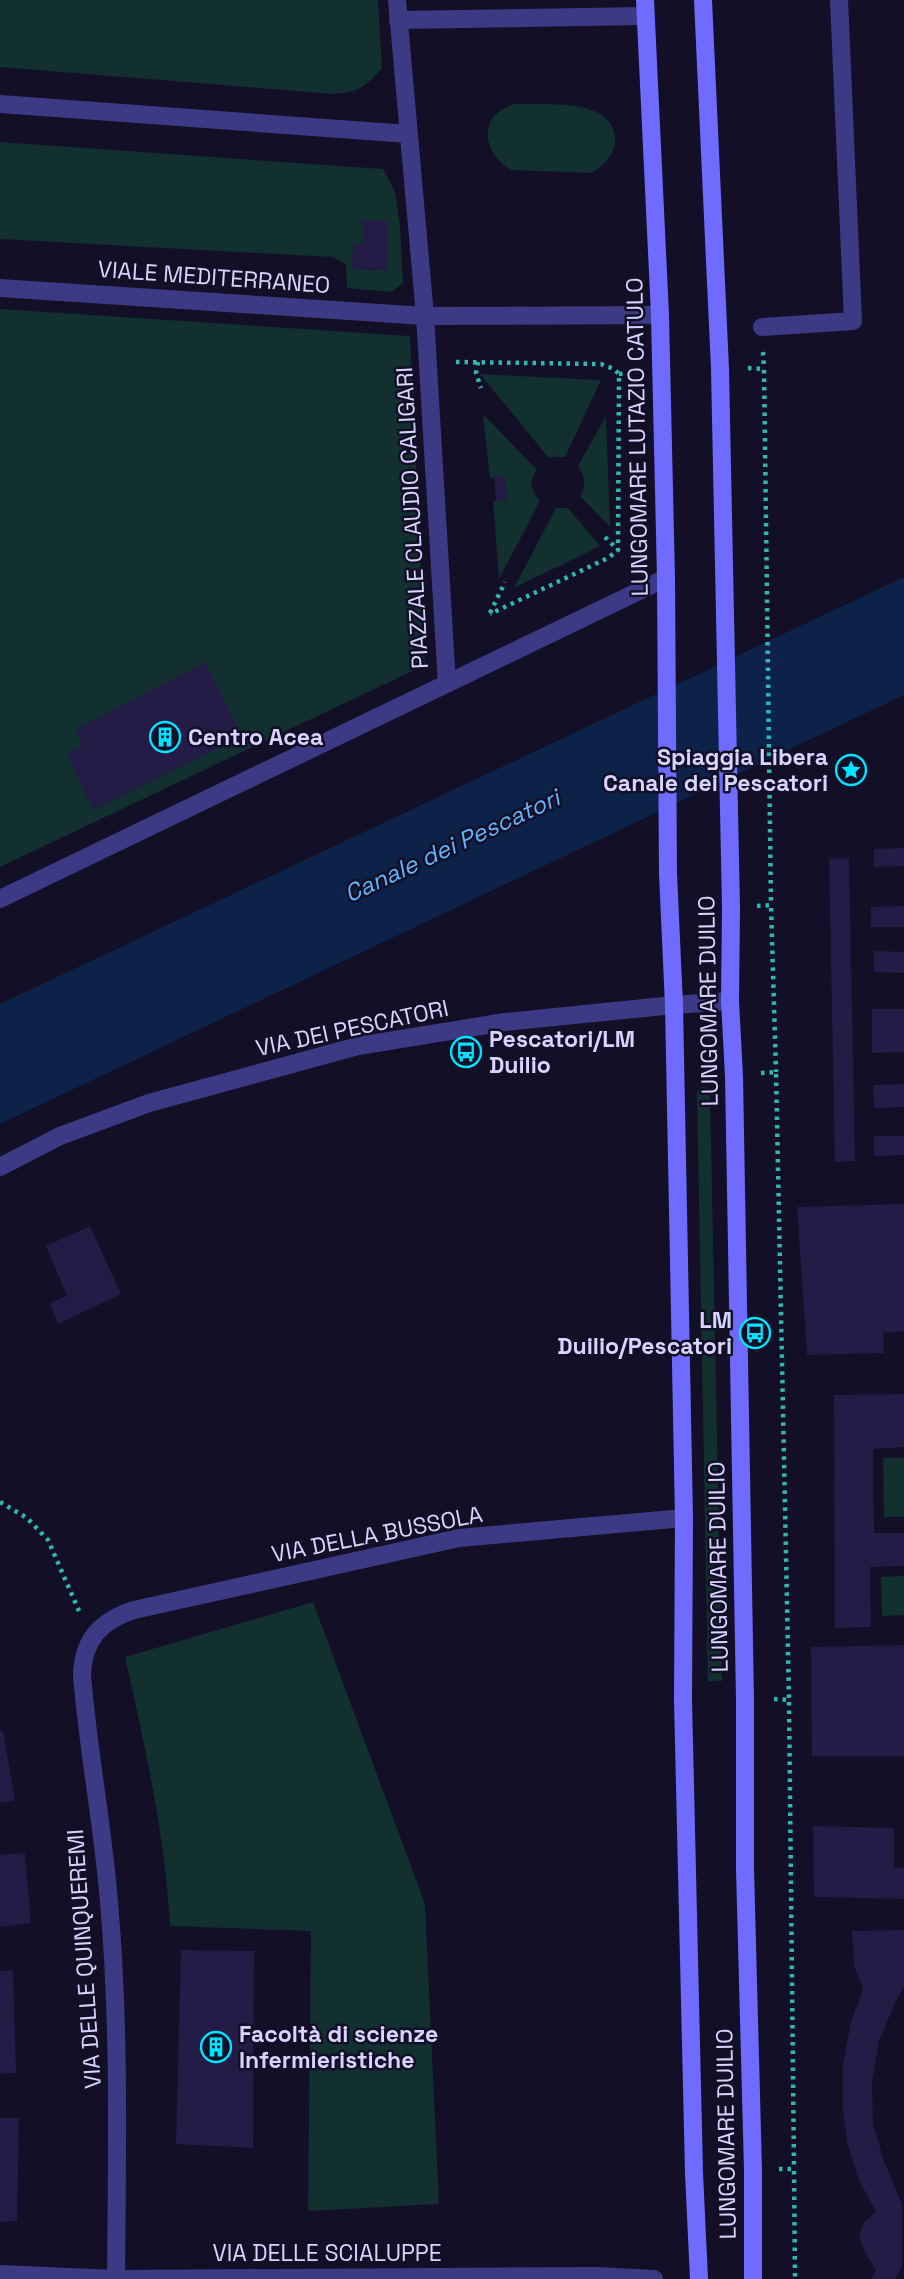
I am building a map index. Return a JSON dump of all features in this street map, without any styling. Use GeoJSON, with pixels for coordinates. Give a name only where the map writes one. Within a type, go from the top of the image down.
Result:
{"type":"FeatureCollection","features":[{"type":"Feature","properties":{"kind":"main road","name":"LUNGOMARE DUILIO"},"geometry":{"type":"LineString","coordinates":[[703,0],[720,369],[753,2279]]}},
{"type":"Feature","properties":{"kind":"main road","name":"LUNGOMARE LUTAZIO CATULO"},"geometry":{"type":"LineString","coordinates":[[646,8],[660,315],[666,578],[668,874]]}},
{"type":"Feature","properties":{"kind":"main road","name":"LUNGOMARE DUILIO"},"geometry":{"type":"LineString","coordinates":[[668,874],[674,1005],[684,1518],[684,1700],[694,2173],[699,2279]]}},
{"type":"Feature","properties":{"kind":"street","name":"PIAZZALE CLAUDIO CALIGARI"},"geometry":{"type":"LineString","coordinates":[[397,0],[425,316],[447,684],[666,578]]}},
{"type":"Feature","properties":{"kind":"street"},"geometry":{"type":"LineString","coordinates":[[762,327],[853,321],[839,0]]}},
{"type":"Feature","properties":{"kind":"street"},"geometry":{"type":"LineString","coordinates":[[398,20],[646,8]]}},
{"type":"Feature","properties":{"kind":"street"},"geometry":{"type":"LineString","coordinates":[[0,104],[408,134]]}},
{"type":"Feature","properties":{"kind":"street","name":"VIALE MEDITERRANEO"},"geometry":{"type":"LineString","coordinates":[[0,288],[425,316]]}},
{"type":"Feature","properties":{"kind":"street"},"geometry":{"type":"LineString","coordinates":[[425,316],[660,315]]}},
{"type":"Feature","properties":{"kind":"street"},"geometry":{"type":"LineString","coordinates":[[0,900],[447,684]]}},
{"type":"Feature","properties":{"kind":"street","name":"VIA DEI PESCATORI"},"geometry":{"type":"LineString","coordinates":[[0,1167],[60,1136],[149,1103],[358,1046],[505,1022],[730,1002]]}},
{"type":"Feature","properties":{"kind":"street","name":"VIA DELLA BUSSOLA"},"geometry":{"type":"LineString","coordinates":[[91,1638],[110,1621],[134,1611],[459,1538],[684,1518]]}},
{"type":"Feature","properties":{"kind":"street","name":"VIA DELLE QUINQUEREMI"},"geometry":{"type":"LineString","coordinates":[[91,1638],[83,1657],[83,1688],[109,1899],[116,2003],[116,2279]]}},
{"type":"Feature","properties":{"kind":"street","name":"VIA DELLE SCIALUPPE"},"geometry":{"type":"LineString","coordinates":[[0,2274],[116,2279],[596,2276],[654,2279]]}},
{"type":"Feature","properties":{"kind":"path"},"geometry":{"type":"LineString","coordinates":[[428,361],[601,364],[614,369],[619,374],[618,550]]}},
{"type":"Feature","properties":{"kind":"path"},"geometry":{"type":"LineString","coordinates":[[478,362],[476,373],[481,388]]}},
{"type":"Feature","properties":{"kind":"path"},"geometry":{"type":"LineString","coordinates":[[745,368],[764,369],[771,905],[789,1700],[794,2279]]}},
{"type":"Feature","properties":{"kind":"path"},"geometry":{"type":"LineString","coordinates":[[605,537],[618,550]]}},
{"type":"Feature","properties":{"kind":"path"},"geometry":{"type":"LineString","coordinates":[[505,582],[490,614],[608,558],[618,550]]}},
{"type":"Feature","properties":{"kind":"path"},"geometry":{"type":"LineString","coordinates":[[755,906],[771,905]]}},
{"type":"Feature","properties":{"kind":"path"},"geometry":{"type":"LineString","coordinates":[[759,1073],[776,1072]]}},
{"type":"Feature","properties":{"kind":"path"},"geometry":{"type":"LineString","coordinates":[[0,1503],[27,1518],[48,1540],[91,1638]]}},
{"type":"Feature","properties":{"kind":"path"},"geometry":{"type":"LineString","coordinates":[[745,1700],[789,1700]]}},
{"type":"Feature","properties":{"kind":"path"},"geometry":{"type":"LineString","coordinates":[[753,2170],[794,2169]]}},
{"type":"Feature","properties":{"kind":"green space"},"geometry":{"type":"Polygon","coordinates":[[[0,0],[378,0],[382,68],[361,87],[334,94],[0,67],[0,0]]]}},
{"type":"Feature","properties":{"kind":"green space"},"geometry":{"type":"Polygon","coordinates":[[[515,104],[559,104],[590,109],[603,116],[611,125],[615,138],[612,154],[592,173],[512,170],[494,154],[488,135],[494,116],[515,104]]]}},
{"type":"Feature","properties":{"kind":"green space"},"geometry":{"type":"Polygon","coordinates":[[[0,142],[383,169],[395,192],[403,283],[391,292],[347,288],[346,264],[332,257],[0,239],[0,142]],[[363,221],[363,244],[353,244],[353,269],[387,270],[363,221]]]}},
{"type":"Feature","properties":{"kind":"green space"},"geometry":{"type":"Polygon","coordinates":[[[0,309],[410,336],[425,665],[0,867],[0,309]]]}},
{"type":"Feature","properties":{"kind":"green space"},"geometry":{"type":"Polygon","coordinates":[[[480,374],[601,380],[565,457],[548,457],[480,374]]]}},
{"type":"Feature","properties":{"kind":"green space"},"geometry":{"type":"Polygon","coordinates":[[[483,414],[537,470],[532,478],[532,485],[540,501],[499,579],[493,501],[507,499],[505,477],[490,478],[483,414]]]}},
{"type":"Feature","properties":{"kind":"green space"},"geometry":{"type":"Polygon","coordinates":[[[606,416],[610,527],[580,496],[584,481],[578,466],[606,416]]]}},
{"type":"Feature","properties":{"kind":"green space"},"geometry":{"type":"Polygon","coordinates":[[[556,508],[568,508],[600,546],[514,588],[556,508]]]}},
{"type":"Feature","properties":{"kind":"green space"},"geometry":{"type":"Polygon","coordinates":[[[703,1087],[710,1092],[722,1681],[708,1681],[697,1091],[703,1087]]]}},
{"type":"Feature","properties":{"kind":"green space"},"geometry":{"type":"Polygon","coordinates":[[[883,1458],[904,1458],[904,1517],[884,1517],[883,1458]]]}},
{"type":"Feature","properties":{"kind":"green space"},"geometry":{"type":"Polygon","coordinates":[[[904,1576],[904,1615],[882,1616],[881,1577],[904,1576]]]}},
{"type":"Feature","properties":{"kind":"green space"},"geometry":{"type":"Polygon","coordinates":[[[313,1602],[425,1904],[439,2204],[308,2211],[311,1931],[170,1926],[159,1824],[125,1657],[313,1602]]]}},
{"type":"Feature","properties":{"kind":"water","name":"Canale dei Pescatori"},"geometry":{"type":"Polygon","coordinates":[[[904,577],[904,695],[0,1124],[0,1004],[904,577]]]}},
{"type":"Feature","properties":{"kind":"building"},"geometry":{"type":"Polygon","coordinates":[[[363,220],[388,221],[387,270],[352,269],[353,244],[363,244],[363,220]]]}},
{"type":"Feature","properties":{"kind":"building"},"geometry":{"type":"Polygon","coordinates":[[[505,477],[507,500],[496,501],[494,478],[505,477]]]}},
{"type":"Feature","properties":{"kind":"building"},"geometry":{"type":"Polygon","coordinates":[[[205,662],[242,736],[93,810],[67,754],[82,745],[75,730],[205,662]]]}},
{"type":"Feature","properties":{"kind":"building"},"geometry":{"type":"Polygon","coordinates":[[[904,848],[904,866],[874,867],[874,849],[904,848]]]}},
{"type":"Feature","properties":{"kind":"building"},"geometry":{"type":"Polygon","coordinates":[[[849,858],[855,1161],[835,1162],[829,859],[849,858]]]}},
{"type":"Feature","properties":{"kind":"building"},"geometry":{"type":"Polygon","coordinates":[[[904,906],[904,927],[871,927],[871,907],[904,906]]]}},
{"type":"Feature","properties":{"kind":"building"},"geometry":{"type":"Polygon","coordinates":[[[874,951],[904,952],[904,973],[874,972],[874,951]]]}},
{"type":"Feature","properties":{"kind":"building"},"geometry":{"type":"Polygon","coordinates":[[[872,1009],[904,1009],[904,1052],[872,1053],[872,1009]]]}},
{"type":"Feature","properties":{"kind":"building"},"geometry":{"type":"Polygon","coordinates":[[[904,1084],[904,1107],[874,1108],[873,1085],[904,1084]]]}},
{"type":"Feature","properties":{"kind":"building"},"geometry":{"type":"Polygon","coordinates":[[[874,1136],[904,1136],[904,1155],[874,1156],[874,1136]]]}},
{"type":"Feature","properties":{"kind":"building"},"geometry":{"type":"Polygon","coordinates":[[[904,1204],[904,1331],[883,1333],[884,1353],[807,1355],[797,1207],[904,1204]]]}},
{"type":"Feature","properties":{"kind":"building"},"geometry":{"type":"Polygon","coordinates":[[[90,1226],[121,1294],[58,1324],[50,1303],[67,1296],[46,1246],[90,1226]]]}},
{"type":"Feature","properties":{"kind":"building"},"geometry":{"type":"Polygon","coordinates":[[[904,1394],[904,1447],[873,1449],[874,1533],[904,1533],[904,1566],[870,1567],[871,1627],[835,1628],[834,1395],[904,1394]]]}},
{"type":"Feature","properties":{"kind":"building"},"geometry":{"type":"Polygon","coordinates":[[[904,1645],[904,1756],[812,1756],[811,1647],[904,1645]]]}},
{"type":"Feature","properties":{"kind":"building"},"geometry":{"type":"Polygon","coordinates":[[[0,1731],[3,1731],[15,1800],[0,1803],[0,1731]]]}},
{"type":"Feature","properties":{"kind":"building"},"geometry":{"type":"Polygon","coordinates":[[[813,1826],[894,1828],[894,1868],[904,1868],[904,1899],[814,1897],[813,1826]]]}},
{"type":"Feature","properties":{"kind":"building"},"geometry":{"type":"Polygon","coordinates":[[[25,1853],[31,1923],[0,1927],[0,1855],[25,1853]]]}},
{"type":"Feature","properties":{"kind":"building"},"geometry":{"type":"Polygon","coordinates":[[[904,1930],[904,1987],[879,2041],[872,2081],[873,2124],[884,2161],[902,2204],[902,2267],[895,2279],[871,2279],[876,2270],[859,2237],[864,2222],[876,2212],[858,2178],[847,2142],[843,2109],[843,2065],[851,2022],[863,1989],[854,1965],[852,1931],[904,1930]]]}},
{"type":"Feature","properties":{"kind":"building","name":"Facoltà di scienze Infermieristiche"},"geometry":{"type":"Polygon","coordinates":[[[181,1950],[254,1951],[253,2148],[176,2144],[181,1950]]]}},
{"type":"Feature","properties":{"kind":"building"},"geometry":{"type":"Polygon","coordinates":[[[13,1970],[16,2073],[0,2074],[0,1971],[13,1970]]]}},
{"type":"Feature","properties":{"kind":"building"},"geometry":{"type":"Polygon","coordinates":[[[0,2118],[19,2118],[17,2221],[0,2222],[0,2118]]]}},
{"type":"Feature","properties":{"kind":"place","name":"Centro Acea"},"geometry":{"type":"Point","coordinates":[165,737]}},
{"type":"Feature","properties":{"kind":"place","name":"Spiaggia Libera Canale dei Pescatori"},"geometry":{"type":"Point","coordinates":[851,770]}},
{"type":"Feature","properties":{"kind":"place","name":"Pescatori/LM Duilio"},"geometry":{"type":"Point","coordinates":[466,1052]}},
{"type":"Feature","properties":{"kind":"place","name":"LM Duilio/Pescatori"},"geometry":{"type":"Point","coordinates":[755,1333]}},
{"type":"Feature","properties":{"kind":"place","name":"Facoltà di scienze Infermieristiche"},"geometry":{"type":"Point","coordinates":[216,2047]}}]}
